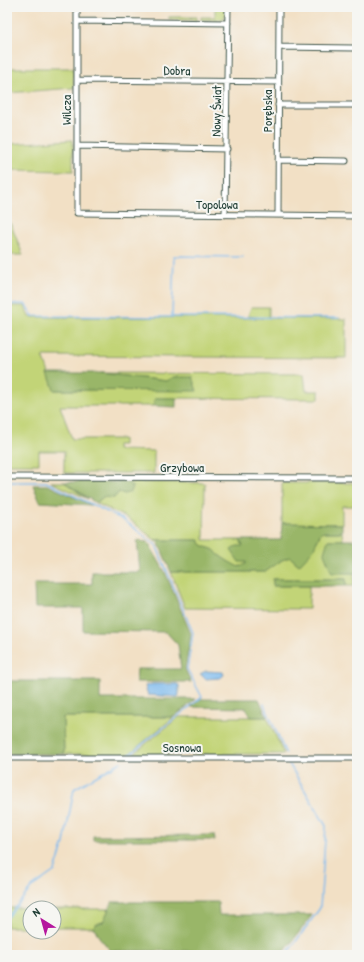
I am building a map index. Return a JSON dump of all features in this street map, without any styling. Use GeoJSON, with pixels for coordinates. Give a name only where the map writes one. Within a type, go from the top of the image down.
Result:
{"type":"FeatureCollection","features":[{"type":"Feature","properties":{"kind":"street","name":"Wilcza"},"geometry":{"type":"LineString","coordinates":[[77,7],[77,214]]}},
{"type":"Feature","properties":{"kind":"street","name":"Nowy Świat"},"geometry":{"type":"LineString","coordinates":[[225,215],[228,7]]}},
{"type":"Feature","properties":{"kind":"street","name":"Porębska"},"geometry":{"type":"LineString","coordinates":[[278,215],[279,7]]}},
{"type":"Feature","properties":{"kind":"street"},"geometry":{"type":"LineString","coordinates":[[77,21],[228,23]]}},
{"type":"Feature","properties":{"kind":"street"},"geometry":{"type":"LineString","coordinates":[[279,47],[354,48]]}},
{"type":"Feature","properties":{"kind":"street","name":"Dobra"},"geometry":{"type":"LineString","coordinates":[[77,80],[278,82]]}},
{"type":"Feature","properties":{"kind":"street"},"geometry":{"type":"LineString","coordinates":[[278,105],[357,105]]}},
{"type":"Feature","properties":{"kind":"street"},"geometry":{"type":"LineString","coordinates":[[77,146],[227,149]]}},
{"type":"Feature","properties":{"kind":"street"},"geometry":{"type":"LineString","coordinates":[[278,160],[346,161]]}},
{"type":"Feature","properties":{"kind":"street","name":"Topolowa"},"geometry":{"type":"LineString","coordinates":[[77,214],[357,216]]}},
{"type":"Feature","properties":{"kind":"street","name":"Grzybowa"},"geometry":{"type":"LineString","coordinates":[[7,478],[357,478]]}},
{"type":"Feature","properties":{"kind":"street","name":"Sosnowa"},"geometry":{"type":"LineString","coordinates":[[7,758],[357,758]]}},
{"type":"Feature","properties":{"kind":"green space"},"geometry":{"type":"Polygon","coordinates":[[[215,7],[227,7],[224,19],[201,20],[201,17],[215,17],[215,7]]]}},
{"type":"Feature","properties":{"kind":"green space"},"geometry":{"type":"Polygon","coordinates":[[[169,17],[197,17],[197,20],[169,20],[169,17]]]}},
{"type":"Feature","properties":{"kind":"green space"},"geometry":{"type":"Polygon","coordinates":[[[7,68],[73,68],[74,88],[7,93],[7,68]]]}},
{"type":"Feature","properties":{"kind":"green space"},"geometry":{"type":"Polygon","coordinates":[[[73,140],[73,171],[7,170],[7,144],[73,140]]]}},
{"type":"Feature","properties":{"kind":"green space"},"geometry":{"type":"Polygon","coordinates":[[[7,215],[23,255],[7,255],[7,215]]]}},
{"type":"Feature","properties":{"kind":"green space"},"geometry":{"type":"Polygon","coordinates":[[[7,306],[25,306],[29,317],[263,318],[248,316],[251,307],[269,307],[269,318],[346,319],[346,358],[43,356],[55,390],[197,390],[174,377],[166,381],[100,373],[304,374],[306,391],[319,391],[319,399],[155,398],[153,406],[60,406],[72,439],[123,439],[123,445],[117,445],[117,450],[154,451],[154,473],[64,473],[64,451],[39,451],[39,464],[7,464],[7,306]]]}},
{"type":"Feature","properties":{"kind":"green space"},"geometry":{"type":"Polygon","coordinates":[[[48,373],[100,373],[166,381],[173,377],[192,377],[197,391],[54,390],[48,373]]]}},
{"type":"Feature","properties":{"kind":"green space"},"geometry":{"type":"Polygon","coordinates":[[[155,398],[176,398],[176,407],[153,406],[155,398]]]}},
{"type":"Feature","properties":{"kind":"green space"},"geometry":{"type":"Polygon","coordinates":[[[51,482],[64,482],[88,499],[51,482]]]}},
{"type":"Feature","properties":{"kind":"green space"},"geometry":{"type":"Polygon","coordinates":[[[64,482],[127,482],[133,487],[131,492],[124,494],[119,492],[114,498],[103,497],[96,503],[64,482]]]}},
{"type":"Feature","properties":{"kind":"green space"},"geometry":{"type":"Polygon","coordinates":[[[127,482],[205,483],[204,540],[240,540],[243,546],[246,564],[238,567],[218,555],[214,550],[202,545],[199,540],[155,540],[129,519],[96,503],[103,497],[114,498],[119,492],[133,487],[127,482]]]}},
{"type":"Feature","properties":{"kind":"green space"},"geometry":{"type":"Polygon","coordinates":[[[282,483],[357,483],[357,506],[342,506],[342,524],[282,523],[282,483]]]}},
{"type":"Feature","properties":{"kind":"green space"},"geometry":{"type":"Polygon","coordinates":[[[33,485],[47,485],[91,505],[40,502],[33,485]]]}},
{"type":"Feature","properties":{"kind":"green space"},"geometry":{"type":"Polygon","coordinates":[[[282,523],[342,524],[342,532],[321,532],[313,550],[299,565],[290,557],[282,560],[265,572],[171,572],[159,544],[155,540],[200,540],[202,545],[214,550],[218,555],[239,567],[246,564],[246,562],[239,562],[231,550],[237,546],[243,546],[240,540],[281,540],[282,523]]]}},
{"type":"Feature","properties":{"kind":"green space"},"geometry":{"type":"Polygon","coordinates":[[[321,532],[342,532],[343,540],[328,540],[332,572],[354,573],[354,586],[346,586],[346,579],[273,579],[273,586],[309,586],[309,609],[185,608],[171,572],[265,572],[282,560],[290,557],[299,565],[318,540],[321,532]]]}},
{"type":"Feature","properties":{"kind":"green space"},"geometry":{"type":"Polygon","coordinates":[[[137,540],[148,542],[165,572],[191,634],[185,669],[191,682],[136,682],[137,669],[181,669],[178,645],[166,632],[83,631],[83,608],[35,608],[34,584],[92,584],[92,572],[140,572],[137,540]]]}},
{"type":"Feature","properties":{"kind":"green space"},"geometry":{"type":"Polygon","coordinates":[[[328,540],[357,540],[357,573],[332,573],[324,553],[328,540]]]}},
{"type":"Feature","properties":{"kind":"green space"},"geometry":{"type":"Polygon","coordinates":[[[273,579],[346,579],[346,586],[273,586],[273,579]]]}},
{"type":"Feature","properties":{"kind":"green space"},"geometry":{"type":"Polygon","coordinates":[[[7,681],[100,681],[100,699],[196,699],[174,717],[63,717],[64,754],[7,754],[7,681]]]}},
{"type":"Feature","properties":{"kind":"green space"},"geometry":{"type":"Polygon","coordinates":[[[200,699],[259,699],[267,717],[251,717],[246,708],[191,707],[200,699]]]}},
{"type":"Feature","properties":{"kind":"green space"},"geometry":{"type":"Polygon","coordinates":[[[63,717],[174,717],[129,754],[64,754],[63,717]]]}},
{"type":"Feature","properties":{"kind":"green space"},"geometry":{"type":"Polygon","coordinates":[[[179,717],[267,717],[284,754],[133,754],[179,717]]]}},
{"type":"Feature","properties":{"kind":"green space"},"geometry":{"type":"Polygon","coordinates":[[[214,835],[215,840],[93,840],[93,836],[214,835]]]}},
{"type":"Feature","properties":{"kind":"green space"},"geometry":{"type":"Polygon","coordinates":[[[112,902],[218,902],[219,915],[312,915],[285,951],[111,951],[99,937],[94,927],[96,924],[103,922],[112,902]]]}},
{"type":"Feature","properties":{"kind":"green space"},"geometry":{"type":"Polygon","coordinates":[[[7,908],[22,908],[22,927],[7,927],[7,908]]]}},
{"type":"Feature","properties":{"kind":"green space"},"geometry":{"type":"Polygon","coordinates":[[[62,909],[108,909],[108,914],[103,922],[96,924],[94,927],[62,927],[62,909]]]}},
{"type":"Feature","properties":{"kind":"water"},"geometry":{"type":"Polygon","coordinates":[[[206,671],[223,672],[224,675],[220,678],[206,679],[200,674],[206,671]]]}},
{"type":"Feature","properties":{"kind":"water"},"geometry":{"type":"Polygon","coordinates":[[[152,684],[179,685],[178,697],[148,695],[145,686],[152,684]]]}},
{"type":"Feature","properties":{"kind":"waterway"},"geometry":{"type":"LineString","coordinates":[[172,317],[174,256],[243,257]]}},
{"type":"Feature","properties":{"kind":"waterway"},"geometry":{"type":"LineString","coordinates":[[7,304],[25,304],[33,316],[339,318]]}},
{"type":"Feature","properties":{"kind":"waterway"},"geometry":{"type":"LineString","coordinates":[[7,482],[46,482],[124,520],[156,545],[193,633],[187,669],[202,697],[130,754]]}},
{"type":"Feature","properties":{"kind":"waterway"},"geometry":{"type":"LineString","coordinates":[[264,704],[286,754]]}},
{"type":"Feature","properties":{"kind":"waterway"},"geometry":{"type":"LineString","coordinates":[[7,918],[32,887],[55,871],[64,843],[74,789],[121,762]]}},
{"type":"Feature","properties":{"kind":"waterway"},"geometry":{"type":"LineString","coordinates":[[286,955],[320,908],[326,826],[288,762]]}}]}
